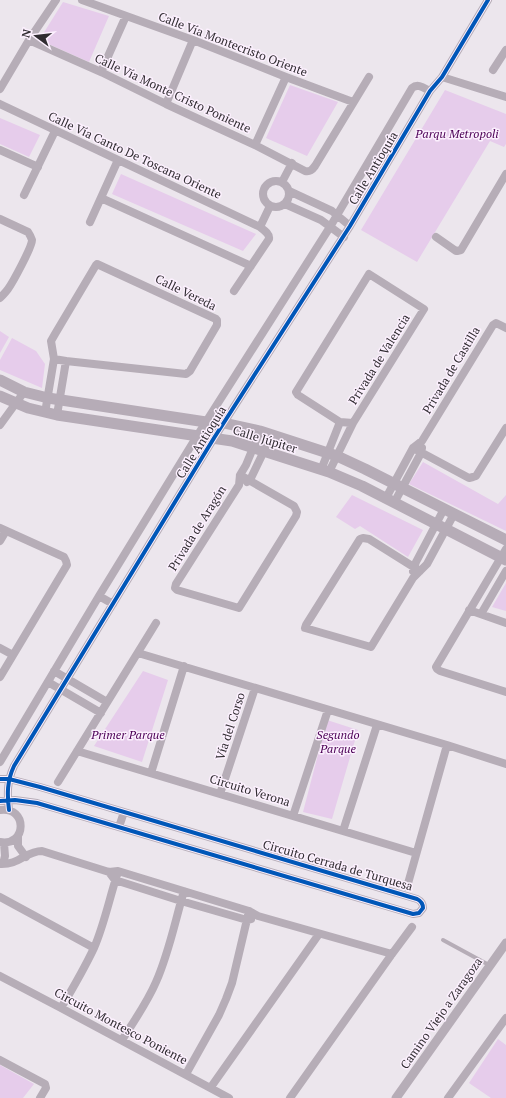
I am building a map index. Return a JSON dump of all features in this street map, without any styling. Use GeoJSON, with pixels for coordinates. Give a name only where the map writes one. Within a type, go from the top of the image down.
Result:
{"type":"FeatureCollection","features":[{"type":"Feature","properties":{"kind":"main road","name":"Calle Júpiter"},"geometry":{"type":"LineString","coordinates":[[0,380],[24,392],[48,398],[206,422],[224,423],[265,433],[332,455],[365,469],[506,540]]}},
{"type":"Feature","properties":{"kind":"main road","name":"Calle Júpiter"},"geometry":{"type":"LineString","coordinates":[[1,398],[45,413],[232,441],[258,449],[325,471],[362,486],[441,527],[504,556]]}},
{"type":"Feature","properties":{"kind":"street"},"geometry":{"type":"LineString","coordinates":[[0,89],[29,40],[56,0]]}},
{"type":"Feature","properties":{"kind":"street","name":"Calle Vía Montecristo Oriente"},"geometry":{"type":"LineString","coordinates":[[82,0],[193,40],[353,102]]}},
{"type":"Feature","properties":{"kind":"street"},"geometry":{"type":"LineString","coordinates":[[430,91],[442,77],[488,0]]}},
{"type":"Feature","properties":{"kind":"street"},"geometry":{"type":"LineString","coordinates":[[101,72],[126,16]]}},
{"type":"Feature","properties":{"kind":"street","name":"Calle Vía Monte Cristo Poniente"},"geometry":{"type":"LineString","coordinates":[[29,40],[101,72],[255,145],[305,171],[311,170],[315,166],[353,102]]}},
{"type":"Feature","properties":{"kind":"street"},"geometry":{"type":"LineString","coordinates":[[166,104],[193,40]]}},
{"type":"Feature","properties":{"kind":"street"},"geometry":{"type":"LineString","coordinates":[[493,70],[506,50]]}},
{"type":"Feature","properties":{"kind":"street"},"geometry":{"type":"LineString","coordinates":[[255,145],[286,77]]}},
{"type":"Feature","properties":{"kind":"street"},"geometry":{"type":"LineString","coordinates":[[353,102],[369,77]]}},
{"type":"Feature","properties":{"kind":"street"},"geometry":{"type":"LineString","coordinates":[[442,77],[506,97]]}},
{"type":"Feature","properties":{"kind":"street","name":"Calle Antioquía"},"geometry":{"type":"LineString","coordinates":[[0,762],[197,436],[330,227],[412,88],[419,85],[430,91],[344,236],[214,438],[14,766],[9,779],[4,801],[9,810]]}},
{"type":"Feature","properties":{"kind":"street","name":"Calle Vía Canto De Toscana Oriente"},"geometry":{"type":"LineString","coordinates":[[0,104],[260,227]]}},
{"type":"Feature","properties":{"kind":"street"},"geometry":{"type":"LineString","coordinates":[[24,195],[55,131]]}},
{"type":"Feature","properties":{"kind":"street"},"geometry":{"type":"LineString","coordinates":[[0,150],[38,167]]}},
{"type":"Feature","properties":{"kind":"street"},"geometry":{"type":"LineString","coordinates":[[90,222],[118,160]]}},
{"type":"Feature","properties":{"kind":"street"},"geometry":{"type":"LineString","coordinates":[[282,182],[292,163]]}},
{"type":"Feature","properties":{"kind":"street"},"geometry":{"type":"LineString","coordinates":[[436,237],[456,250],[461,250],[506,174]]}},
{"type":"Feature","properties":{"kind":"street"},"geometry":{"type":"LineString","coordinates":[[344,236],[321,220],[286,204],[278,207],[270,206],[265,201],[263,194],[264,190],[271,182],[282,182],[289,191],[332,211],[350,226]]}},
{"type":"Feature","properties":{"kind":"street"},"geometry":{"type":"LineString","coordinates":[[286,204],[289,191]]}},
{"type":"Feature","properties":{"kind":"street"},"geometry":{"type":"LineString","coordinates":[[101,198],[252,266]]}},
{"type":"Feature","properties":{"kind":"street"},"geometry":{"type":"LineString","coordinates":[[234,291],[270,237],[260,227],[270,206]]}},
{"type":"Feature","properties":{"kind":"street"},"geometry":{"type":"LineString","coordinates":[[0,219],[28,232],[32,240],[31,245],[9,288],[0,298]]}},
{"type":"Feature","properties":{"kind":"street","name":"Calle Vereda"},"geometry":{"type":"LineString","coordinates":[[45,413],[54,359],[51,345],[53,338],[97,264],[217,320],[217,325],[190,371],[186,374],[54,359]]}},
{"type":"Feature","properties":{"kind":"street","name":"Privada de Valencia"},"geometry":{"type":"LineString","coordinates":[[369,274],[424,309],[353,423],[340,422],[298,395],[296,392],[369,274]]}},
{"type":"Feature","properties":{"kind":"street","name":"Privada de Castilla"},"geometry":{"type":"LineString","coordinates":[[398,486],[413,448],[422,441],[493,325],[496,323],[506,328]]}},
{"type":"Feature","properties":{"kind":"street"},"geometry":{"type":"LineString","coordinates":[[57,415],[66,361]]}},
{"type":"Feature","properties":{"kind":"street"},"geometry":{"type":"LineString","coordinates":[[1,398],[11,385]]}},
{"type":"Feature","properties":{"kind":"street"},"geometry":{"type":"LineString","coordinates":[[0,425],[24,392]]}},
{"type":"Feature","properties":{"kind":"street"},"geometry":{"type":"LineString","coordinates":[[332,455],[340,422]]}},
{"type":"Feature","properties":{"kind":"street"},"geometry":{"type":"LineString","coordinates":[[325,471],[332,455],[353,423]]}},
{"type":"Feature","properties":{"kind":"street"},"geometry":{"type":"LineString","coordinates":[[413,448],[469,478],[476,476],[506,428]]}},
{"type":"Feature","properties":{"kind":"street","name":"Privada de Aragón"},"geometry":{"type":"LineString","coordinates":[[250,480],[258,449],[265,433]]}},
{"type":"Feature","properties":{"kind":"street","name":"Privada de Castilla"},"geometry":{"type":"LineString","coordinates":[[390,500],[421,453],[422,441]]}},
{"type":"Feature","properties":{"kind":"street","name":"Privada de Aragón"},"geometry":{"type":"LineString","coordinates":[[240,476],[250,480],[294,506],[297,512],[296,516],[239,608],[177,590],[175,588],[176,584],[239,485],[240,476],[258,449]]}},
{"type":"Feature","properties":{"kind":"street","name":"Privada de Aragón"},"geometry":{"type":"LineString","coordinates":[[239,485],[250,480]]}},
{"type":"Feature","properties":{"kind":"street"},"geometry":{"type":"LineString","coordinates":[[417,569],[369,539],[360,539],[305,628],[371,647],[413,578],[449,512]]}},
{"type":"Feature","properties":{"kind":"street"},"geometry":{"type":"LineString","coordinates":[[0,541],[3,530],[64,557],[67,565],[0,677]]}},
{"type":"Feature","properties":{"kind":"street"},"geometry":{"type":"LineString","coordinates":[[504,556],[469,610],[437,665],[437,669],[506,692]]}},
{"type":"Feature","properties":{"kind":"street"},"geometry":{"type":"LineString","coordinates":[[481,614],[506,571]]}},
{"type":"Feature","properties":{"kind":"street"},"geometry":{"type":"LineString","coordinates":[[99,596],[113,604]]}},
{"type":"Feature","properties":{"kind":"street"},"geometry":{"type":"LineString","coordinates":[[469,610],[506,623]]}},
{"type":"Feature","properties":{"kind":"street"},"geometry":{"type":"LineString","coordinates":[[58,782],[156,623]]}},
{"type":"Feature","properties":{"kind":"street"},"geometry":{"type":"LineString","coordinates":[[0,648],[13,655]]}},
{"type":"Feature","properties":{"kind":"street"},"geometry":{"type":"LineString","coordinates":[[138,653],[506,764]]}},
{"type":"Feature","properties":{"kind":"street"},"geometry":{"type":"LineString","coordinates":[[151,773],[184,666]]}},
{"type":"Feature","properties":{"kind":"street"},"geometry":{"type":"LineString","coordinates":[[54,671],[107,702]]}},
{"type":"Feature","properties":{"kind":"street"},"geometry":{"type":"LineString","coordinates":[[48,682],[101,712]]}},
{"type":"Feature","properties":{"kind":"street","name":"Vía del Corso"},"geometry":{"type":"LineString","coordinates":[[220,794],[255,688]]}},
{"type":"Feature","properties":{"kind":"street"},"geometry":{"type":"LineString","coordinates":[[293,816],[328,710]]}},
{"type":"Feature","properties":{"kind":"street"},"geometry":{"type":"LineString","coordinates":[[343,831],[377,725]]}},
{"type":"Feature","properties":{"kind":"street"},"geometry":{"type":"LineString","coordinates":[[407,887],[447,745]]}},
{"type":"Feature","properties":{"kind":"street","name":"Circuito Verona"},"geometry":{"type":"LineString","coordinates":[[77,751],[416,854]]}},
{"type":"Feature","properties":{"kind":"street","name":"Circuito Cerrada de Turquesa"},"geometry":{"type":"LineString","coordinates":[[0,779],[9,779],[40,787],[417,899],[420,900],[423,908],[420,913],[413,914],[37,803],[25,801],[4,801]]}},
{"type":"Feature","properties":{"kind":"street"},"geometry":{"type":"LineString","coordinates":[[0,810],[9,810],[17,815],[21,823],[18,836],[18,846],[26,857]]}},
{"type":"Feature","properties":{"kind":"street"},"geometry":{"type":"LineString","coordinates":[[119,827],[124,812]]}},
{"type":"Feature","properties":{"kind":"street"},"geometry":{"type":"LineString","coordinates":[[18,836],[12,841],[2,842],[5,856],[2,864],[16,862],[32,852],[42,851],[109,872],[118,871],[249,911],[258,916],[392,954]]}},
{"type":"Feature","properties":{"kind":"street"},"geometry":{"type":"LineString","coordinates":[[61,1008],[78,981],[94,948],[118,871]]}},
{"type":"Feature","properties":{"kind":"street"},"geometry":{"type":"LineString","coordinates":[[109,872],[115,880],[181,901],[247,920],[258,916]]}},
{"type":"Feature","properties":{"kind":"street"},"geometry":{"type":"LineString","coordinates":[[122,1040],[146,1002],[156,982],[168,948],[184,891]]}},
{"type":"Feature","properties":{"kind":"street"},"geometry":{"type":"LineString","coordinates":[[0,896],[94,948]]}},
{"type":"Feature","properties":{"kind":"street"},"geometry":{"type":"LineString","coordinates":[[186,1074],[219,1015],[226,999],[232,983],[249,911]]}},
{"type":"Feature","properties":{"kind":"street"},"geometry":{"type":"LineString","coordinates":[[290,1098],[412,927]]}},
{"type":"Feature","properties":{"kind":"street"},"geometry":{"type":"LineString","coordinates":[[210,1087],[320,934]]}},
{"type":"Feature","properties":{"kind":"street","name":"Camino Viejo a Zaragoza"},"geometry":{"type":"LineString","coordinates":[[396,1098],[506,943]]}},
{"type":"Feature","properties":{"kind":"street","name":"Circuito Montesco Poniente"},"geometry":{"type":"LineString","coordinates":[[0,976],[229,1098]]}},
{"type":"Feature","properties":{"kind":"street"},"geometry":{"type":"LineString","coordinates":[[448,1098],[506,1018]]}},
{"type":"Feature","properties":{"kind":"street"},"geometry":{"type":"LineString","coordinates":[[0,1060],[45,1084],[47,1087],[40,1098]]}},
{"type":"Feature","properties":{"kind":"lane"},"geometry":{"type":"LineString","coordinates":[[442,940],[490,965]]}},
{"type":"Feature","properties":{"kind":"green space"},"geometry":{"type":"Polygon","coordinates":[[[63,2],[109,16],[89,62],[44,42],[43,34],[63,2]]]}},
{"type":"Feature","properties":{"kind":"green space"},"geometry":{"type":"Polygon","coordinates":[[[290,85],[338,102],[307,156],[266,138],[290,85]]]}},
{"type":"Feature","properties":{"kind":"green space","name":"Parqu Metropoli"},"geometry":{"type":"Polygon","coordinates":[[[445,90],[506,114],[506,144],[504,147],[490,141],[417,262],[361,230],[445,90]]]}},
{"type":"Feature","properties":{"kind":"green space"},"geometry":{"type":"Polygon","coordinates":[[[0,118],[40,135],[29,157],[0,144],[0,118]]]}},
{"type":"Feature","properties":{"kind":"green space"},"geometry":{"type":"Polygon","coordinates":[[[121,174],[256,234],[243,251],[112,194],[121,174]]]}},
{"type":"Feature","properties":{"kind":"green space"},"geometry":{"type":"Polygon","coordinates":[[[0,331],[9,337],[0,353],[0,331]]]}},
{"type":"Feature","properties":{"kind":"green space"},"geometry":{"type":"Polygon","coordinates":[[[12,338],[36,351],[45,364],[42,388],[0,370],[0,360],[12,338]]]}},
{"type":"Feature","properties":{"kind":"green space"},"geometry":{"type":"Polygon","coordinates":[[[423,462],[498,504],[506,495],[506,531],[409,484],[423,462]]]}},
{"type":"Feature","properties":{"kind":"green space"},"geometry":{"type":"Polygon","coordinates":[[[352,495],[423,530],[408,557],[360,526],[355,529],[336,517],[352,495]]]}},
{"type":"Feature","properties":{"kind":"green space"},"geometry":{"type":"Polygon","coordinates":[[[506,583],[506,611],[492,607],[506,583]]]}},
{"type":"Feature","properties":{"kind":"green space","name":"Primer Parque"},"geometry":{"type":"Polygon","coordinates":[[[143,671],[168,680],[142,762],[94,746],[143,671]]]}},
{"type":"Feature","properties":{"kind":"green space","name":"Segundo Parque"},"geometry":{"type":"Polygon","coordinates":[[[327,720],[358,730],[332,819],[303,812],[327,720]]]}},
{"type":"Feature","properties":{"kind":"green space"},"geometry":{"type":"Polygon","coordinates":[[[498,1039],[506,1045],[506,1098],[491,1098],[469,1083],[498,1039]]]}},
{"type":"Feature","properties":{"kind":"green space"},"geometry":{"type":"Polygon","coordinates":[[[0,1065],[34,1084],[23,1098],[0,1098],[0,1065]]]}},
{"type":"Feature","properties":{"kind":"cycle path"},"geometry":{"type":"LineString","coordinates":[[9,810],[8,788],[14,766],[214,438],[350,226],[430,91],[442,77],[488,0]]}},
{"type":"Feature","properties":{"kind":"cycle path"},"geometry":{"type":"LineString","coordinates":[[0,779],[9,779],[40,787],[417,899],[422,902],[423,908],[419,913],[413,914],[37,803],[15,800],[0,801]]}}]}
